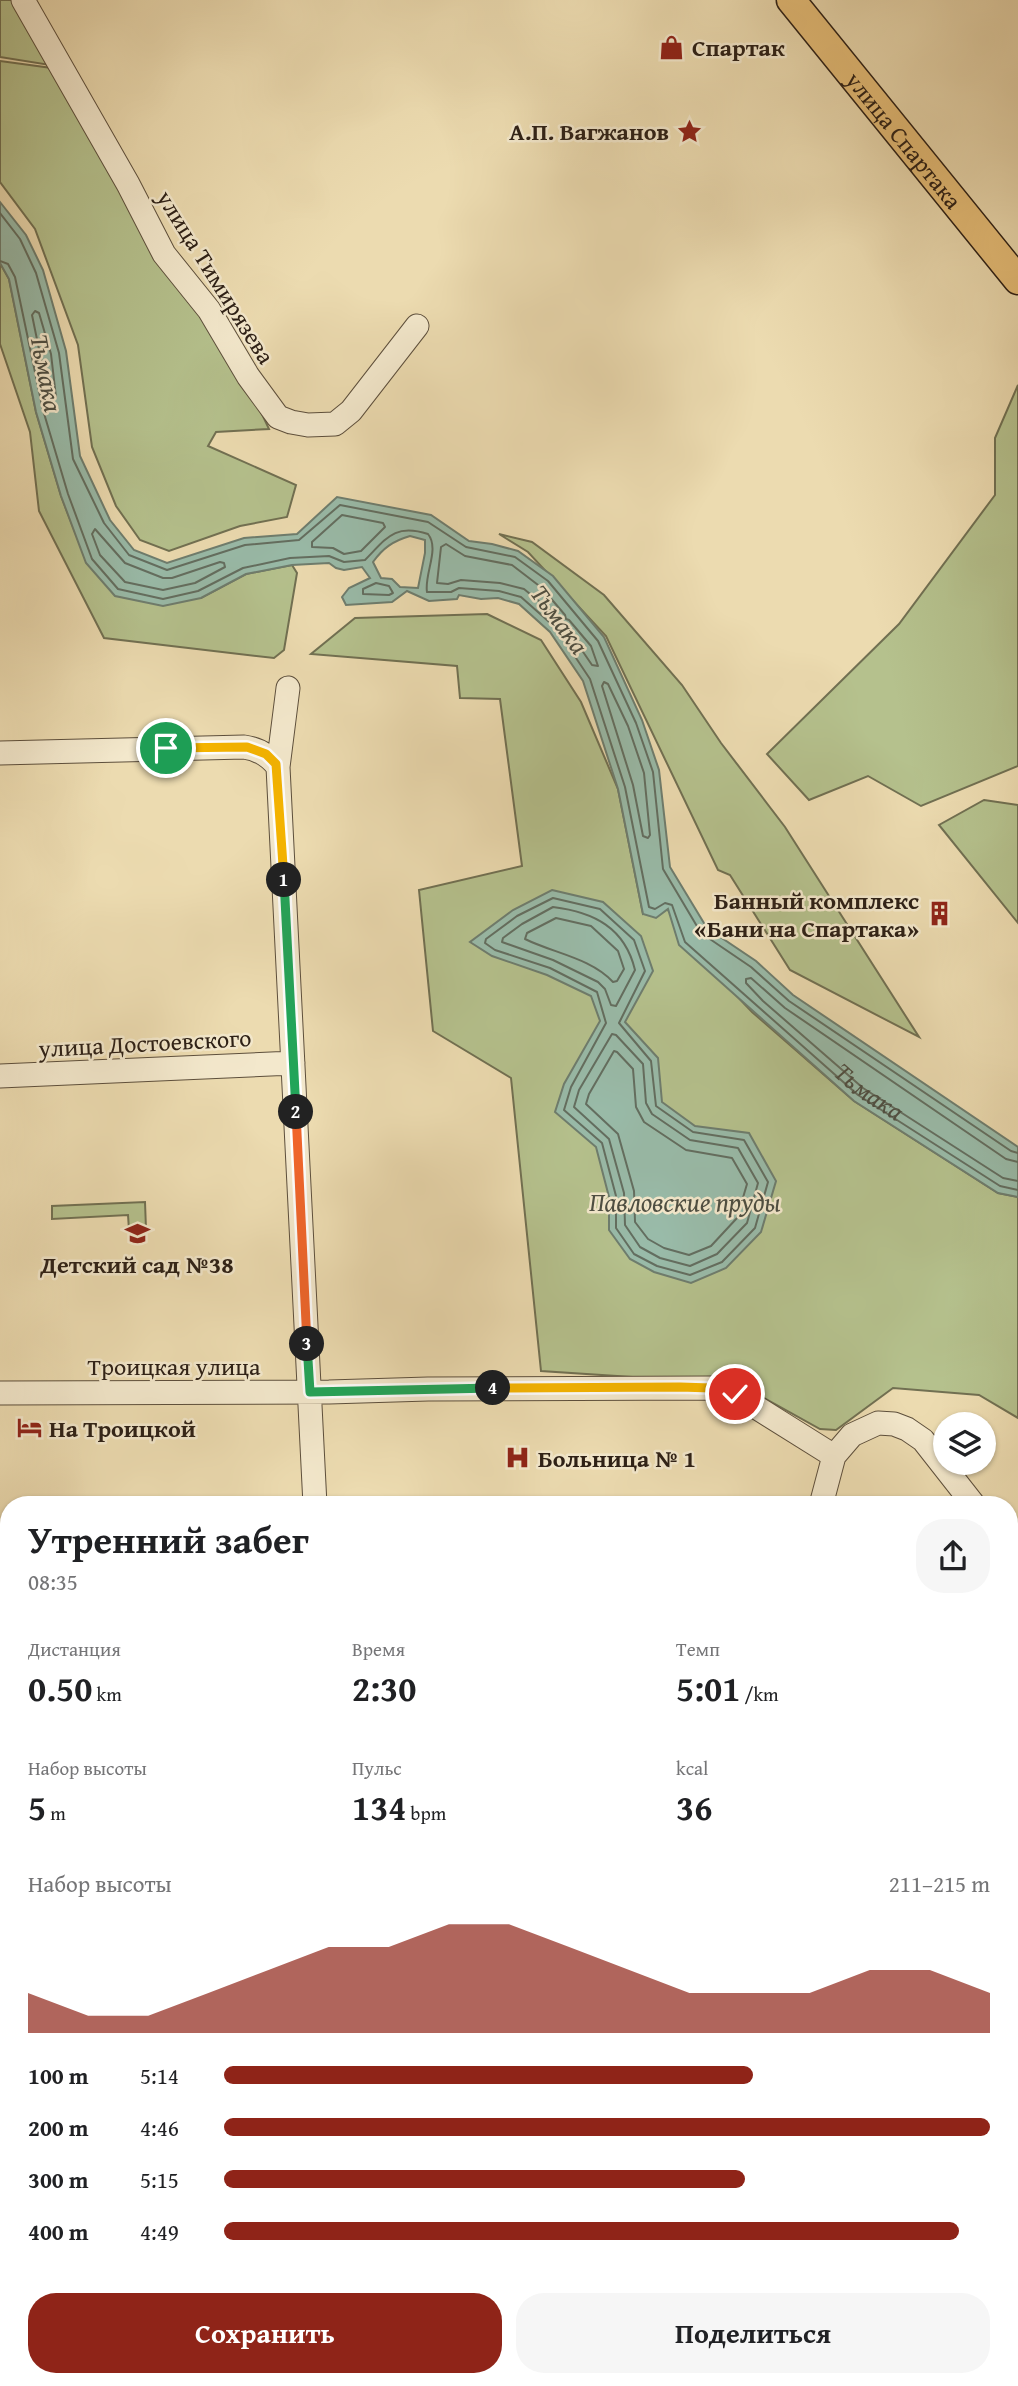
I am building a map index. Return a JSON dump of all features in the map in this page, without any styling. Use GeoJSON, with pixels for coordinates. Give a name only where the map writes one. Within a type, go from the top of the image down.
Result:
{"type":"FeatureCollection","features":[{"type":"Feature","properties":{"kind":"main road","name":"улица Спартака"},"geometry":{"type":"LineString","coordinates":[[791,0],[1014,266]]}},
{"type":"Feature","properties":{"kind":"street","name":"улица Тимирязева"},"geometry":{"type":"LineString","coordinates":[[23,0],[128,184],[164,254],[209,310],[248,376],[278,417],[309,425],[335,424],[351,411],[417,326]]}},
{"type":"Feature","properties":{"kind":"street"},"geometry":{"type":"LineString","coordinates":[[288,688],[276,764],[316,1496]]}},
{"type":"Feature","properties":{"kind":"street"},"geometry":{"type":"LineString","coordinates":[[0,753],[244,747],[260,751],[276,764]]}},
{"type":"Feature","properties":{"kind":"street","name":"улица Достоевского"},"geometry":{"type":"LineString","coordinates":[[0,1076],[293,1063]]}},
{"type":"Feature","properties":{"kind":"street","name":"Троицкая улица"},"geometry":{"type":"LineString","coordinates":[[0,1393],[711,1388],[735,1394],[834,1456]]}},
{"type":"Feature","properties":{"kind":"street"},"geometry":{"type":"LineString","coordinates":[[823,1496],[834,1456],[852,1435],[878,1423],[894,1424],[923,1440],[967,1496]]}},
{"type":"Feature","properties":{"kind":"green space"},"geometry":{"type":"Polygon","coordinates":[[[0,0],[17,0],[56,66],[0,57],[0,0]]]}},
{"type":"Feature","properties":{"kind":"green space"},"geometry":{"type":"Polygon","coordinates":[[[0,61],[59,69],[246,380],[269,429],[216,432],[208,446],[296,485],[287,517],[240,526],[169,551],[140,540],[116,506],[92,447],[78,345],[35,229],[0,182],[0,61]]]}},
{"type":"Feature","properties":{"kind":"green space"},"geometry":{"type":"Polygon","coordinates":[[[0,263],[9,279],[36,412],[61,496],[87,563],[201,598],[246,574],[292,565],[297,573],[284,650],[274,658],[104,638],[39,511],[30,432],[0,344],[0,263]]]}},
{"type":"Feature","properties":{"kind":"green space"},"geometry":{"type":"Polygon","coordinates":[[[1018,385],[1018,766],[921,806],[868,776],[809,800],[767,754],[899,624],[995,495],[995,438],[1018,385]]]}},
{"type":"Feature","properties":{"kind":"green space"},"geometry":{"type":"Polygon","coordinates":[[[499,534],[532,542],[604,595],[682,685],[721,743],[785,827],[919,1037],[790,970],[730,875],[718,870],[606,636],[528,552],[499,534]]]}},
{"type":"Feature","properties":{"kind":"green space"},"geometry":{"type":"Polygon","coordinates":[[[487,614],[541,640],[581,702],[618,789],[643,914],[667,909],[752,1012],[854,1101],[998,1193],[1018,1197],[1018,1418],[979,1395],[893,1388],[836,1430],[820,1429],[739,1384],[541,1371],[511,1078],[433,1031],[419,890],[522,866],[500,699],[460,698],[457,666],[311,654],[355,618],[487,614]]]}},
{"type":"Feature","properties":{"kind":"green space"},"geometry":{"type":"Polygon","coordinates":[[[984,800],[1018,805],[1018,923],[939,825],[984,800]]]}},
{"type":"Feature","properties":{"kind":"green space"},"geometry":{"type":"Polygon","coordinates":[[[145,1202],[146,1229],[129,1230],[128,1215],[52,1219],[52,1206],[145,1202]]]}},
{"type":"Feature","properties":{"kind":"water","name":"Тьмака"},"geometry":{"type":"Polygon","coordinates":[[[0,202],[26,235],[43,270],[66,351],[80,456],[110,520],[134,550],[167,563],[244,538],[297,534],[337,497],[431,515],[469,541],[518,551],[553,576],[604,637],[642,720],[659,770],[670,867],[707,928],[756,961],[793,995],[1018,1147],[1018,1197],[998,1193],[854,1101],[679,945],[668,909],[656,918],[643,914],[618,789],[583,681],[550,632],[519,604],[498,598],[481,599],[459,595],[457,599],[429,601],[407,591],[392,602],[346,605],[342,597],[349,588],[370,578],[362,567],[344,570],[329,563],[292,565],[246,574],[201,598],[163,606],[115,596],[86,563],[61,496],[36,412],[9,279],[0,263],[0,202]],[[410,536],[385,549],[373,562],[381,578],[392,579],[400,587],[418,588],[425,540],[410,536]]]}},
{"type":"Feature","properties":{"kind":"water","name":"Павловские пруды"},"geometry":{"type":"Polygon","coordinates":[[[552,890],[603,902],[641,936],[653,971],[625,1022],[658,1058],[662,1102],[695,1126],[749,1133],[776,1181],[761,1232],[726,1268],[691,1283],[654,1272],[630,1259],[609,1230],[609,1197],[596,1147],[555,1112],[564,1084],[600,1021],[591,996],[547,975],[492,956],[470,942],[513,910],[552,890]]]}},
{"type":"Feature","properties":{"kind":"place","name":"Спартак"},"geometry":{"type":"Point","coordinates":[672,47]}},
{"type":"Feature","properties":{"kind":"place","name":"А.П. Вагжанов"},"geometry":{"type":"Point","coordinates":[689,131]}},
{"type":"Feature","properties":{"kind":"place","name":"Банный комплекс «Бани на Спартака»"},"geometry":{"type":"Point","coordinates":[939,914]}},
{"type":"Feature","properties":{"kind":"place","name":"Детский сад №38"},"geometry":{"type":"Point","coordinates":[137,1233]}},
{"type":"Feature","properties":{"kind":"place","name":"На Троицкой"},"geometry":{"type":"Point","coordinates":[29,1428]}},
{"type":"Feature","properties":{"kind":"place","name":"Больница № 1"},"geometry":{"type":"Point","coordinates":[518,1458]}},
{"type":"Feature","properties":{"kind":"route"},"geometry":{"type":"LineString","coordinates":[[166,748],[247,747],[266,754],[278,767],[310,1392],[680,1387],[711,1388],[735,1394]]}}]}
